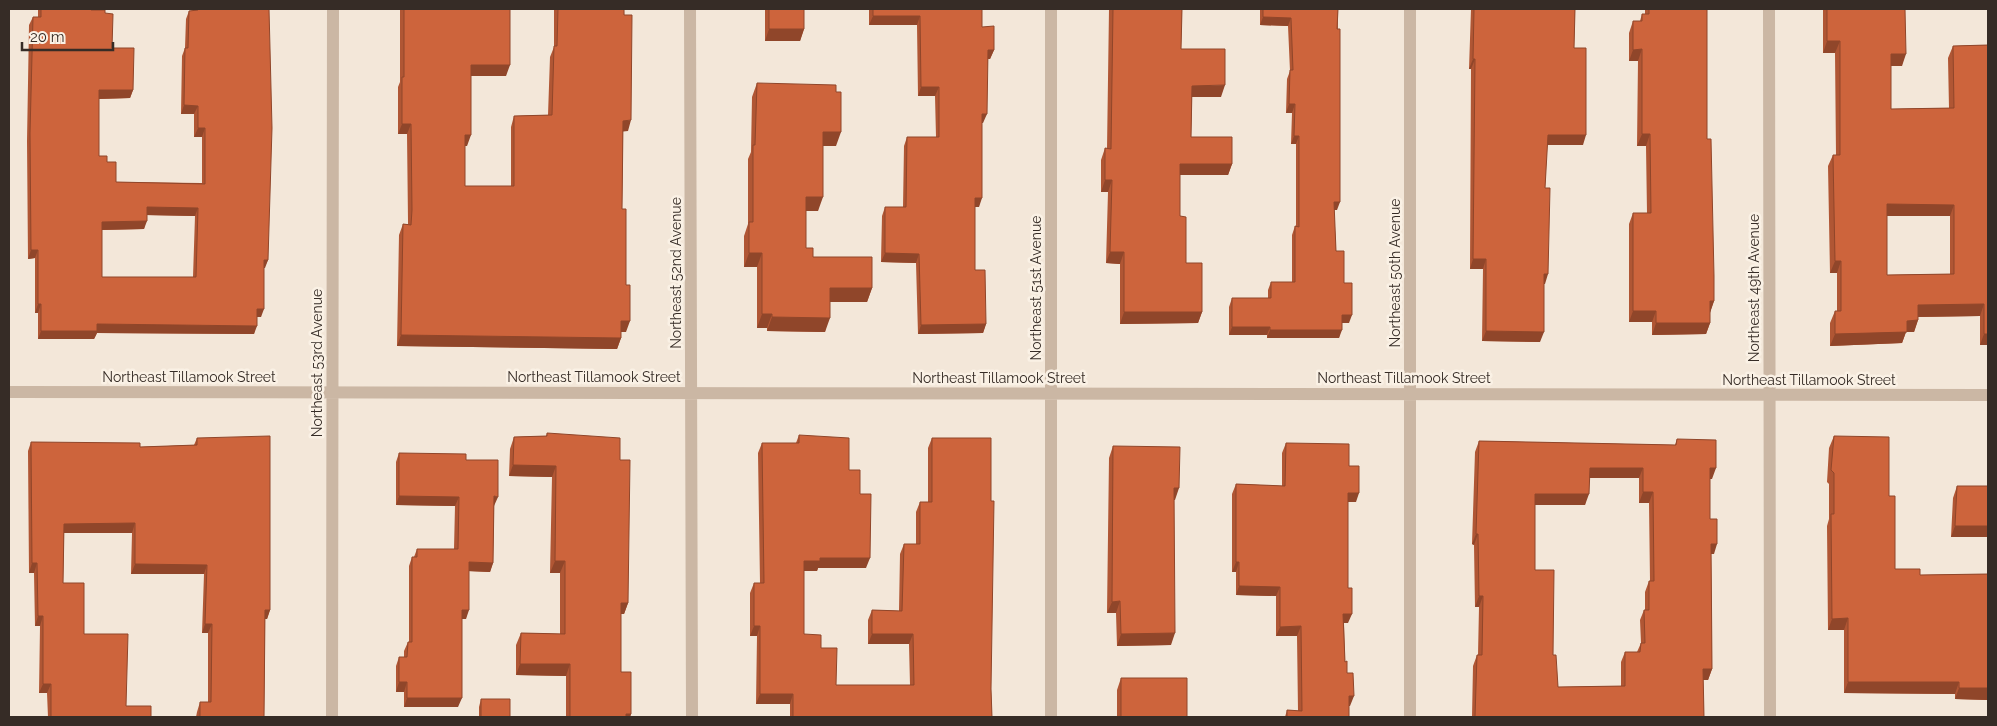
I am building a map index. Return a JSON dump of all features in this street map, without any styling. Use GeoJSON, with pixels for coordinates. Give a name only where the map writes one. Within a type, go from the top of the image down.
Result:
{"type":"FeatureCollection","features":[{"type":"Feature","properties":{"kind":"street","name":"Northeast 53rd Avenue"},"geometry":{"type":"LineString","coordinates":[[332,9],[332,717]]}},
{"type":"Feature","properties":{"kind":"street","name":"Northeast 52nd Avenue"},"geometry":{"type":"LineString","coordinates":[[690,9],[692,717]]}},
{"type":"Feature","properties":{"kind":"street","name":"Northeast 51st Avenue"},"geometry":{"type":"LineString","coordinates":[[1051,9],[1051,717]]}},
{"type":"Feature","properties":{"kind":"street","name":"Northeast 50th Avenue"},"geometry":{"type":"LineString","coordinates":[[1410,9],[1410,717]]}},
{"type":"Feature","properties":{"kind":"street","name":"Northeast 49th Avenue"},"geometry":{"type":"LineString","coordinates":[[1769,9],[1770,717]]}},
{"type":"Feature","properties":{"kind":"street","name":"Northeast Tillamook Street"},"geometry":{"type":"LineString","coordinates":[[9,392],[1988,395]]}},
{"type":"Feature","properties":{"kind":"building"},"geometry":{"type":"Polygon","coordinates":[[[41,9],[105,10],[105,13],[113,14],[112,48],[134,48],[133,90],[99,90],[99,156],[107,156],[107,162],[116,162],[116,182],[205,184],[205,128],[198,128],[198,106],[184,105],[185,48],[188,48],[189,11],[198,9],[269,9],[272,128],[268,260],[264,260],[264,309],[257,309],[257,326],[97,324],[97,331],[41,331],[41,304],[38,304],[38,250],[31,250],[30,133],[33,17],[41,17],[41,9]],[[147,207],[147,221],[102,222],[102,277],[196,277],[198,208],[147,207]]]}},
{"type":"Feature","properties":{"kind":"building"},"geometry":{"type":"Polygon","coordinates":[[[404,9],[510,9],[510,65],[471,65],[471,135],[465,135],[465,186],[514,186],[514,116],[552,115],[554,46],[557,46],[558,9],[624,9],[624,15],[632,15],[631,120],[623,121],[622,209],[626,209],[626,285],[630,285],[630,321],[621,321],[621,338],[401,335],[403,224],[411,225],[412,210],[411,124],[402,124],[404,9]]]}},
{"type":"Feature","properties":{"kind":"building"},"geometry":{"type":"Polygon","coordinates":[[[769,9],[804,9],[804,29],[769,29],[769,9]]]}},
{"type":"Feature","properties":{"kind":"building"},"geometry":{"type":"Polygon","coordinates":[[[873,9],[982,9],[982,27],[994,26],[994,50],[988,50],[987,114],[982,114],[982,198],[975,198],[975,270],[985,270],[986,324],[921,325],[919,254],[885,253],[885,207],[906,207],[907,137],[939,137],[939,87],[921,87],[920,16],[873,16],[873,9]]]}},
{"type":"Feature","properties":{"kind":"building"},"geometry":{"type":"Polygon","coordinates":[[[1113,9],[1182,9],[1181,49],[1225,49],[1225,85],[1192,86],[1191,137],[1232,137],[1232,164],[1180,164],[1180,216],[1186,217],[1186,263],[1202,263],[1202,312],[1124,312],[1124,252],[1110,252],[1112,180],[1105,180],[1105,148],[1111,149],[1113,9]]]}},
{"type":"Feature","properties":{"kind":"building"},"geometry":{"type":"Polygon","coordinates":[[[1263,9],[1338,9],[1337,29],[1340,29],[1340,202],[1334,202],[1336,251],[1344,251],[1344,283],[1352,283],[1352,315],[1342,315],[1342,330],[1270,330],[1270,327],[1232,327],[1232,298],[1271,298],[1271,282],[1295,282],[1295,226],[1299,227],[1299,136],[1294,136],[1295,104],[1289,104],[1290,70],[1293,70],[1291,18],[1263,17],[1263,9]]]}},
{"type":"Feature","properties":{"kind":"building"},"geometry":{"type":"Polygon","coordinates":[[[1474,9],[1575,9],[1574,48],[1586,48],[1586,135],[1548,135],[1545,188],[1550,188],[1548,274],[1544,274],[1544,332],[1486,331],[1486,259],[1473,259],[1474,9]]]}},
{"type":"Feature","properties":{"kind":"building"},"geometry":{"type":"Polygon","coordinates":[[[1649,9],[1707,9],[1707,139],[1711,139],[1714,276],[1714,301],[1710,301],[1710,323],[1656,323],[1656,311],[1633,311],[1633,213],[1651,213],[1650,134],[1642,134],[1642,49],[1633,50],[1633,21],[1642,21],[1642,14],[1649,14],[1649,9]]]}},
{"type":"Feature","properties":{"kind":"building"},"geometry":{"type":"Polygon","coordinates":[[[1827,9],[1905,9],[1906,54],[1891,54],[1891,109],[1954,108],[1953,46],[1988,45],[1988,334],[1984,334],[1984,304],[1918,305],[1918,320],[1907,321],[1907,332],[1835,334],[1835,311],[1841,311],[1841,261],[1835,261],[1833,155],[1840,155],[1840,41],[1827,41],[1827,9]],[[1887,204],[1887,275],[1954,274],[1954,205],[1887,204]]]}},
{"type":"Feature","properties":{"kind":"building"},"geometry":{"type":"Polygon","coordinates":[[[757,83],[836,85],[836,92],[841,92],[841,132],[823,132],[823,197],[806,197],[806,248],[813,248],[813,257],[872,257],[872,288],[830,288],[830,318],[772,317],[772,314],[762,314],[762,253],[749,253],[749,222],[753,222],[753,145],[755,145],[757,83]]]}},
{"type":"Feature","properties":{"kind":"building"},"geometry":{"type":"Polygon","coordinates":[[[547,433],[620,438],[620,460],[630,460],[628,603],[621,603],[621,672],[631,672],[631,714],[626,714],[626,717],[570,717],[570,664],[520,664],[521,633],[565,634],[565,561],[555,561],[556,466],[513,465],[514,437],[547,436],[547,433]]]}},
{"type":"Feature","properties":{"kind":"building"},"geometry":{"type":"Polygon","coordinates":[[[799,435],[849,438],[849,470],[860,470],[860,494],[871,494],[870,558],[820,558],[820,561],[804,561],[804,634],[821,635],[821,648],[837,648],[836,685],[914,685],[913,634],[872,634],[872,610],[902,611],[904,544],[920,544],[920,502],[932,502],[932,438],[991,438],[991,501],[994,501],[992,717],[793,717],[793,694],[760,694],[760,626],[754,626],[754,583],[764,583],[762,443],[799,443],[799,435]]]}},
{"type":"Feature","properties":{"kind":"building"},"geometry":{"type":"Polygon","coordinates":[[[270,436],[270,610],[265,610],[264,717],[200,717],[200,702],[211,702],[212,624],[205,624],[207,565],[135,564],[135,523],[64,524],[63,583],[84,583],[84,634],[128,634],[126,706],[151,706],[151,717],[51,717],[51,684],[43,684],[43,616],[38,616],[37,563],[32,563],[31,442],[140,443],[140,447],[197,445],[197,438],[270,436]]]}},
{"type":"Feature","properties":{"kind":"building"},"geometry":{"type":"Polygon","coordinates":[[[1834,436],[1889,437],[1889,496],[1895,496],[1895,569],[1920,569],[1920,575],[1988,574],[1988,688],[1959,688],[1959,682],[1848,682],[1848,618],[1832,619],[1831,514],[1834,514],[1834,473],[1831,470],[1834,436]]]}},
{"type":"Feature","properties":{"kind":"building"},"geometry":{"type":"Polygon","coordinates":[[[1677,439],[1716,440],[1716,468],[1710,468],[1710,519],[1717,519],[1717,544],[1711,544],[1712,669],[1703,669],[1704,717],[1475,717],[1477,655],[1482,655],[1483,596],[1479,596],[1478,534],[1476,534],[1479,441],[1676,445],[1677,439]],[[1590,468],[1589,494],[1535,494],[1535,570],[1554,570],[1553,655],[1556,655],[1558,687],[1625,686],[1625,652],[1640,652],[1641,643],[1645,643],[1644,610],[1649,610],[1649,581],[1654,581],[1653,492],[1643,492],[1643,468],[1590,468]]]}},
{"type":"Feature","properties":{"kind":"building"},"geometry":{"type":"Polygon","coordinates":[[[1286,443],[1349,444],[1349,466],[1359,466],[1359,493],[1348,493],[1348,588],[1352,588],[1352,614],[1343,614],[1345,662],[1347,661],[1347,673],[1353,673],[1354,696],[1349,696],[1349,717],[1287,717],[1287,710],[1302,711],[1301,626],[1280,627],[1280,587],[1239,586],[1239,562],[1236,562],[1236,484],[1285,486],[1286,443]]]}},
{"type":"Feature","properties":{"kind":"building"},"geometry":{"type":"Polygon","coordinates":[[[1113,446],[1180,447],[1179,488],[1174,488],[1175,633],[1121,634],[1120,601],[1112,602],[1113,446]]]}},
{"type":"Feature","properties":{"kind":"building"},"geometry":{"type":"Polygon","coordinates":[[[399,453],[466,454],[466,460],[498,460],[498,497],[494,496],[493,563],[469,562],[469,610],[462,610],[462,698],[407,698],[407,682],[399,682],[399,657],[407,657],[408,642],[412,642],[412,557],[417,557],[417,549],[458,549],[459,497],[399,496],[399,453]]]}},
{"type":"Feature","properties":{"kind":"building"},"geometry":{"type":"Polygon","coordinates":[[[1957,486],[1988,486],[1988,526],[1955,526],[1957,486]]]}},
{"type":"Feature","properties":{"kind":"building"},"geometry":{"type":"Polygon","coordinates":[[[1121,678],[1187,678],[1187,717],[1121,717],[1121,678]]]}},
{"type":"Feature","properties":{"kind":"building"},"geometry":{"type":"Polygon","coordinates":[[[481,699],[510,699],[510,717],[481,717],[481,699]]]}}]}
